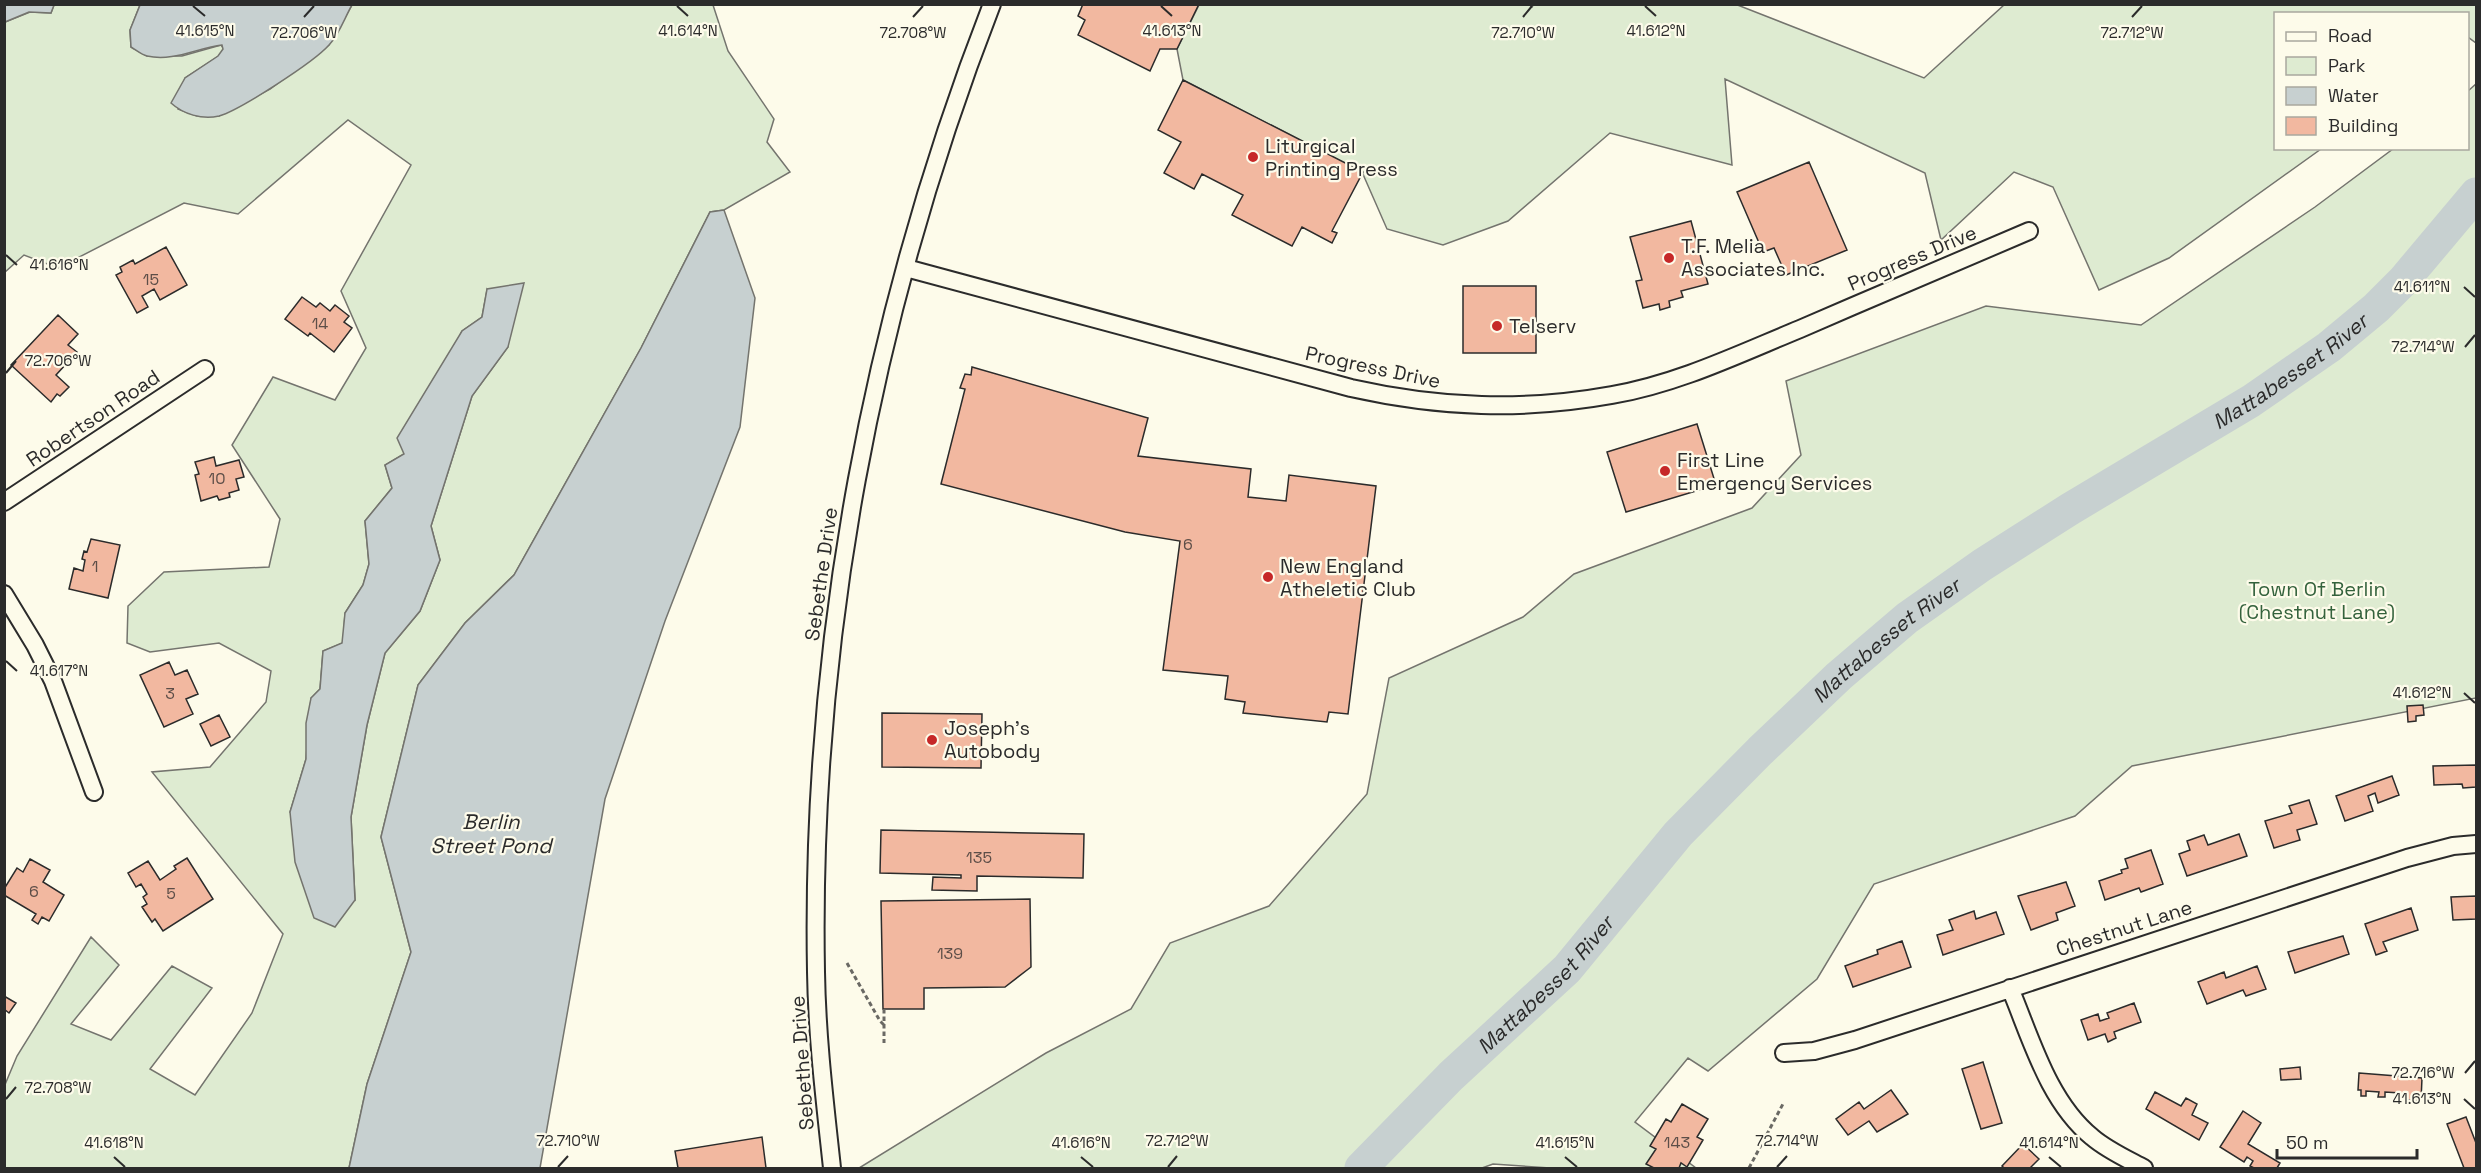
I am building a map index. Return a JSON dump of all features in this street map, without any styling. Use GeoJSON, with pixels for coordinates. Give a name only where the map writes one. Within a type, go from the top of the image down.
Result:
{"type":"FeatureCollection","features":[{"type":"Feature","properties":{"kind":"street","name":"Sebethe Drive"},"geometry":{"type":"LineString","coordinates":[[832,1168],[816,976],[818,825],[832,644],[856,482],[880,370],[906,268],[948,126],[992,4]]}},
{"type":"Feature","properties":{"kind":"street","name":"Progress Drive"},"geometry":{"type":"LineString","coordinates":[[906,268],[1401,399],[1453,405],[1505,406],[1560,403],[1614,395],[1677,377],[1715,364],[2029,231]]}},
{"type":"Feature","properties":{"kind":"street","name":"Robertson Road"},"geometry":{"type":"LineString","coordinates":[[4,502],[205,369]]}},
{"type":"Feature","properties":{"kind":"street"},"geometry":{"type":"LineString","coordinates":[[4,594],[35,645],[53,681],[94,792]]}},
{"type":"Feature","properties":{"kind":"street","name":"Chestnut Lane"},"geometry":{"type":"LineString","coordinates":[[1784,1053],[1814,1052],[1855,1040],[2407,858],[2453,846],[2476,844]]}},
{"type":"Feature","properties":{"kind":"street"},"geometry":{"type":"LineString","coordinates":[[2010,988],[2054,1089],[2070,1114],[2092,1137],[2144,1168]]}},
{"type":"Feature","properties":{"kind":"path"},"geometry":{"type":"LineString","coordinates":[[847,963],[884,1025]]}},
{"type":"Feature","properties":{"kind":"path"},"geometry":{"type":"LineString","coordinates":[[884,1010],[884,1043]]}},
{"type":"Feature","properties":{"kind":"path"},"geometry":{"type":"LineString","coordinates":[[1749,1168],[1784,1102]]}},
{"type":"Feature","properties":{"kind":"green space"},"geometry":{"type":"Polygon","coordinates":[[[1528,4],[1532,7],[1534,4],[1735,4],[1924,78],[2004,5],[2476,5],[2476,43],[2469,38],[2469,12],[2274,12],[2274,150],[2320,150],[2169,258],[2099,290],[2053,187],[2014,172],[1941,240],[1925,173],[1725,79],[1732,165],[1610,133],[1508,221],[1443,245],[1387,229],[1362,172],[1183,80],[1177,49],[1199,5],[1528,4]]]}},
{"type":"Feature","properties":{"kind":"green space"},"geometry":{"type":"Polygon","coordinates":[[[54,5],[140,5],[130,30],[131,47],[147,56],[182,56],[221,45],[224,49],[219,56],[185,78],[178,109],[197,116],[219,116],[270,89],[329,45],[352,5],[713,5],[728,51],[774,119],[767,142],[790,172],[724,210],[710,212],[641,348],[514,575],[465,623],[418,685],[381,837],[411,952],[367,1084],[349,1168],[5,1168],[4,1087],[17,1056],[91,937],[119,965],[71,1024],[111,1040],[172,966],[212,988],[150,1069],[195,1095],[252,1013],[283,934],[152,772],[210,767],[266,702],[271,671],[219,643],[150,652],[127,643],[128,606],[164,572],[269,567],[280,519],[232,445],[273,377],[335,400],[366,348],[341,291],[411,165],[348,120],[238,214],[184,203],[58,268],[24,255],[5,272],[5,22],[30,12],[51,13],[54,5]],[[487,290],[482,317],[462,331],[404,454],[385,465],[392,488],[365,521],[369,564],[363,585],[345,613],[343,643],[323,651],[320,689],[311,698],[306,759],[290,812],[355,899],[351,817],[367,725],[385,653],[420,611],[440,560],[431,526],[472,396],[508,347],[487,290]]]}},
{"type":"Feature","properties":{"kind":"green space","name":"Town Of Berlin (Chestnut Lane)"},"geometry":{"type":"Polygon","coordinates":[[[2476,84],[2476,698],[2132,766],[2075,816],[1874,884],[1817,979],[1708,1071],[1688,1058],[1635,1122],[1696,1168],[1550,1168],[1493,1164],[1482,1168],[859,1168],[1046,1053],[1131,1009],[1170,943],[1269,906],[1367,794],[1389,678],[1523,617],[1574,574],[1752,508],[1801,455],[1786,381],[1986,306],[2141,325],[2315,207],[2392,150],[2469,150],[2469,90],[2476,84]]]}},
{"type":"Feature","properties":{"kind":"water"},"geometry":{"type":"Polygon","coordinates":[[[5,4],[54,5],[51,13],[29,12],[5,22],[5,4]]]}},
{"type":"Feature","properties":{"kind":"water"},"geometry":{"type":"Polygon","coordinates":[[[140,4],[352,5],[333,41],[321,53],[243,105],[219,116],[200,117],[187,113],[171,103],[185,78],[218,56],[223,49],[222,45],[176,56],[143,55],[131,47],[130,30],[140,4]]]}},
{"type":"Feature","properties":{"kind":"water","name":"Berlin Street Pond"},"geometry":{"type":"Polygon","coordinates":[[[724,210],[755,298],[740,427],[665,621],[605,799],[540,1168],[349,1168],[367,1084],[411,952],[381,837],[418,685],[465,623],[514,575],[641,348],[710,212],[724,210]]]}},
{"type":"Feature","properties":{"kind":"water"},"geometry":{"type":"Polygon","coordinates":[[[524,283],[508,347],[472,396],[431,526],[440,560],[420,611],[385,653],[367,725],[351,817],[355,900],[335,927],[314,918],[295,862],[290,812],[306,759],[306,723],[311,698],[320,689],[323,651],[342,643],[345,613],[363,585],[369,564],[365,521],[392,488],[385,465],[404,454],[397,438],[462,331],[482,317],[487,289],[524,283]]]}},
{"type":"Feature","properties":{"kind":"building"},"geometry":{"type":"Polygon","coordinates":[[[1083,4],[1199,4],[1177,49],[1160,49],[1150,71],[1078,35],[1085,20],[1078,16],[1083,4]]]}},
{"type":"Feature","properties":{"kind":"building","name":"Liturgical Printing Press"},"geometry":{"type":"Polygon","coordinates":[[[1183,80],[1363,172],[1332,231],[1337,233],[1332,243],[1302,227],[1292,246],[1232,215],[1243,195],[1202,174],[1194,189],[1164,173],[1181,142],[1158,130],[1183,80]]]}},
{"type":"Feature","properties":{"kind":"building"},"geometry":{"type":"Polygon","coordinates":[[[1809,162],[1847,250],[1786,275],[1774,248],[1763,252],[1737,192],[1809,162]]]}},
{"type":"Feature","properties":{"kind":"building","name":"T.F. Melia Associates Inc."},"geometry":{"type":"Polygon","coordinates":[[[1691,221],[1708,284],[1681,291],[1683,297],[1669,301],[1670,307],[1660,310],[1659,304],[1643,308],[1636,281],[1642,280],[1630,237],[1691,221]]]}},
{"type":"Feature","properties":{"kind":"building"},"geometry":{"type":"Polygon","coordinates":[[[166,247],[187,285],[160,300],[154,289],[142,296],[148,307],[137,313],[116,275],[122,272],[120,267],[133,260],[135,264],[166,247]]]}},
{"type":"Feature","properties":{"kind":"building"},"geometry":{"type":"Polygon","coordinates":[[[1463,286],[1536,286],[1536,353],[1463,353],[1463,286]]]}},
{"type":"Feature","properties":{"kind":"building"},"geometry":{"type":"Polygon","coordinates":[[[302,297],[316,307],[320,303],[330,311],[335,305],[349,316],[344,322],[352,328],[334,352],[310,333],[308,336],[285,319],[302,297]]]}},
{"type":"Feature","properties":{"kind":"building"},"geometry":{"type":"Polygon","coordinates":[[[58,315],[78,334],[68,345],[77,352],[56,375],[69,387],[60,396],[57,394],[51,402],[11,365],[58,315]]]}},
{"type":"Feature","properties":{"kind":"building"},"geometry":{"type":"Polygon","coordinates":[[[972,367],[1148,418],[1138,456],[1251,469],[1248,497],[1286,501],[1289,475],[1376,486],[1348,714],[1329,712],[1327,722],[1243,713],[1245,702],[1225,699],[1228,676],[1163,670],[1180,541],[1125,532],[941,484],[965,389],[960,388],[965,374],[971,375],[972,367]]]}},
{"type":"Feature","properties":{"kind":"building"},"geometry":{"type":"Polygon","coordinates":[[[1697,424],[1716,485],[1626,512],[1607,452],[1697,424]]]}},
{"type":"Feature","properties":{"kind":"building"},"geometry":{"type":"Polygon","coordinates":[[[214,457],[216,466],[239,460],[244,477],[236,479],[239,490],[229,493],[230,497],[219,500],[217,496],[201,501],[195,475],[199,474],[195,462],[214,457]]]}},
{"type":"Feature","properties":{"kind":"building"},"geometry":{"type":"Polygon","coordinates":[[[91,539],[120,545],[108,598],[69,589],[74,568],[83,571],[84,551],[87,552],[91,539]]]}},
{"type":"Feature","properties":{"kind":"building"},"geometry":{"type":"Polygon","coordinates":[[[169,662],[175,675],[187,670],[198,694],[186,699],[193,714],[164,727],[140,675],[169,662]]]}},
{"type":"Feature","properties":{"kind":"building"},"geometry":{"type":"Polygon","coordinates":[[[2423,705],[2424,715],[2416,716],[2416,721],[2408,722],[2407,706],[2423,705]]]}},
{"type":"Feature","properties":{"kind":"building","name":"Joseph's Autobody"},"geometry":{"type":"Polygon","coordinates":[[[882,713],[982,714],[981,768],[882,767],[882,713]]]}},
{"type":"Feature","properties":{"kind":"building"},"geometry":{"type":"Polygon","coordinates":[[[219,715],[230,737],[211,746],[200,724],[219,715]]]}},
{"type":"Feature","properties":{"kind":"building"},"geometry":{"type":"Polygon","coordinates":[[[2476,765],[2476,787],[2463,788],[2462,784],[2434,785],[2433,766],[2476,765]]]}},
{"type":"Feature","properties":{"kind":"building"},"geometry":{"type":"Polygon","coordinates":[[[2392,776],[2399,795],[2378,803],[2375,793],[2368,796],[2373,811],[2345,821],[2336,796],[2392,776]]]}},
{"type":"Feature","properties":{"kind":"building"},"geometry":{"type":"Polygon","coordinates":[[[2309,800],[2317,824],[2297,830],[2300,840],[2274,848],[2265,821],[2292,813],[2289,806],[2309,800]]]}},
{"type":"Feature","properties":{"kind":"building"},"geometry":{"type":"Polygon","coordinates":[[[881,830],[1084,834],[1083,878],[977,876],[977,891],[932,890],[933,877],[961,878],[961,875],[880,873],[881,830]]]}},
{"type":"Feature","properties":{"kind":"building"},"geometry":{"type":"Polygon","coordinates":[[[2239,834],[2247,856],[2187,876],[2179,854],[2190,850],[2187,841],[2204,835],[2208,845],[2239,834]]]}},
{"type":"Feature","properties":{"kind":"building"},"geometry":{"type":"Polygon","coordinates":[[[2151,850],[2163,884],[2141,892],[2139,888],[2105,900],[2099,881],[2122,873],[2121,870],[2128,868],[2125,859],[2151,850]]]}},
{"type":"Feature","properties":{"kind":"building"},"geometry":{"type":"Polygon","coordinates":[[[187,858],[213,899],[163,931],[155,919],[152,922],[142,907],[147,904],[143,897],[147,894],[141,884],[136,887],[128,873],[148,861],[160,880],[176,869],[174,866],[187,858]]]}},
{"type":"Feature","properties":{"kind":"building"},"geometry":{"type":"Polygon","coordinates":[[[30,859],[50,870],[43,882],[64,895],[49,921],[42,917],[38,924],[32,920],[36,914],[4,895],[4,889],[17,868],[23,872],[30,859]]]}},
{"type":"Feature","properties":{"kind":"building"},"geometry":{"type":"Polygon","coordinates":[[[2066,882],[2075,906],[2056,913],[2058,920],[2031,930],[2018,896],[2066,882]]]}},
{"type":"Feature","properties":{"kind":"building"},"geometry":{"type":"Polygon","coordinates":[[[2476,896],[2476,919],[2453,920],[2451,897],[2476,896]]]}},
{"type":"Feature","properties":{"kind":"building"},"geometry":{"type":"Polygon","coordinates":[[[1030,899],[1031,967],[1005,987],[924,988],[924,1009],[883,1009],[881,901],[1030,899]]]}},
{"type":"Feature","properties":{"kind":"building"},"geometry":{"type":"Polygon","coordinates":[[[2411,908],[2418,930],[2383,942],[2387,951],[2376,955],[2365,924],[2411,908]]]}},
{"type":"Feature","properties":{"kind":"building"},"geometry":{"type":"Polygon","coordinates":[[[1974,911],[1976,919],[1996,912],[2004,934],[1943,955],[1937,935],[1953,930],[1949,920],[1974,911]]]}},
{"type":"Feature","properties":{"kind":"building"},"geometry":{"type":"Polygon","coordinates":[[[2343,936],[2349,954],[2295,973],[2288,952],[2343,936]]]}},
{"type":"Feature","properties":{"kind":"building"},"geometry":{"type":"Polygon","coordinates":[[[1902,941],[1911,967],[1853,987],[1845,966],[1878,954],[1877,950],[1902,941]]]}},
{"type":"Feature","properties":{"kind":"building"},"geometry":{"type":"Polygon","coordinates":[[[2257,966],[2266,989],[2246,996],[2243,990],[2207,1004],[2198,982],[2224,972],[2226,978],[2257,966]]]}},
{"type":"Feature","properties":{"kind":"building"},"geometry":{"type":"Polygon","coordinates":[[[4,996],[16,1003],[9,1013],[4,1009],[4,996]]]}},
{"type":"Feature","properties":{"kind":"building"},"geometry":{"type":"Polygon","coordinates":[[[2134,1003],[2141,1022],[2114,1032],[2116,1038],[2108,1042],[2105,1034],[2088,1040],[2081,1020],[2098,1014],[2100,1021],[2109,1018],[2107,1013],[2134,1003]]]}},
{"type":"Feature","properties":{"kind":"building"},"geometry":{"type":"Polygon","coordinates":[[[1983,1062],[2002,1123],[1981,1129],[1962,1069],[1983,1062]]]}},
{"type":"Feature","properties":{"kind":"building"},"geometry":{"type":"Polygon","coordinates":[[[2300,1067],[2301,1079],[2281,1080],[2280,1069],[2300,1067]]]}},
{"type":"Feature","properties":{"kind":"building"},"geometry":{"type":"Polygon","coordinates":[[[2359,1073],[2422,1078],[2421,1101],[2400,1099],[2400,1093],[2385,1092],[2385,1097],[2378,1097],[2379,1092],[2366,1091],[2366,1096],[2361,1096],[2361,1090],[2358,1090],[2359,1073]]]}},
{"type":"Feature","properties":{"kind":"building"},"geometry":{"type":"Polygon","coordinates":[[[1891,1090],[1908,1114],[1877,1132],[1869,1121],[1848,1135],[1836,1119],[1859,1102],[1864,1109],[1891,1090]]]}},
{"type":"Feature","properties":{"kind":"building"},"geometry":{"type":"Polygon","coordinates":[[[2155,1092],[2181,1106],[2186,1098],[2197,1104],[2192,1115],[2208,1123],[2199,1140],[2146,1109],[2155,1092]]]}},
{"type":"Feature","properties":{"kind":"building"},"geometry":{"type":"Polygon","coordinates":[[[1682,1104],[1708,1119],[1697,1137],[1703,1140],[1687,1167],[1681,1163],[1679,1168],[1654,1168],[1646,1164],[1656,1149],[1650,1146],[1666,1119],[1671,1122],[1682,1104]]]}},
{"type":"Feature","properties":{"kind":"building"},"geometry":{"type":"Polygon","coordinates":[[[2243,1111],[2261,1123],[2248,1144],[2280,1163],[2277,1168],[2254,1168],[2250,1166],[2253,1161],[2247,1157],[2244,1162],[2220,1147],[2243,1111]]]}},
{"type":"Feature","properties":{"kind":"building"},"geometry":{"type":"Polygon","coordinates":[[[2466,1117],[2476,1143],[2476,1168],[2464,1168],[2447,1124],[2466,1117]]]}},
{"type":"Feature","properties":{"kind":"building"},"geometry":{"type":"Polygon","coordinates":[[[762,1137],[766,1168],[678,1168],[675,1151],[762,1137]]]}},
{"type":"Feature","properties":{"kind":"building"},"geometry":{"type":"Polygon","coordinates":[[[2023,1144],[2039,1159],[2030,1168],[2004,1168],[2002,1166],[2023,1144]]]}},
{"type":"Feature","properties":{"kind":"waterway","name":"Mattabesset River"},"geometry":{"type":"LineString","coordinates":[[1361,1168],[1451,1076],[1567,969],[1678,834],[1760,751],[1839,676],[1907,618],[1982,565],[2070,509],[2251,401],[2329,347],[2376,308],[2403,281],[2476,194]]}},
{"type":"Feature","properties":{"kind":"place","name":"Liturgical Printing Press"},"geometry":{"type":"Point","coordinates":[1253,157]}},
{"type":"Feature","properties":{"kind":"place","name":"T.F. Melia Associates Inc."},"geometry":{"type":"Point","coordinates":[1669,258]}},
{"type":"Feature","properties":{"kind":"place","name":"Telserv"},"geometry":{"type":"Point","coordinates":[1497,326]}},
{"type":"Feature","properties":{"kind":"place","name":"First Line Emergency Services"},"geometry":{"type":"Point","coordinates":[1665,471]}},
{"type":"Feature","properties":{"kind":"place","name":"New England Atheletic Club"},"geometry":{"type":"Point","coordinates":[1268,577]}},
{"type":"Feature","properties":{"kind":"place","name":"Joseph's Autobody"},"geometry":{"type":"Point","coordinates":[932,740]}}]}
